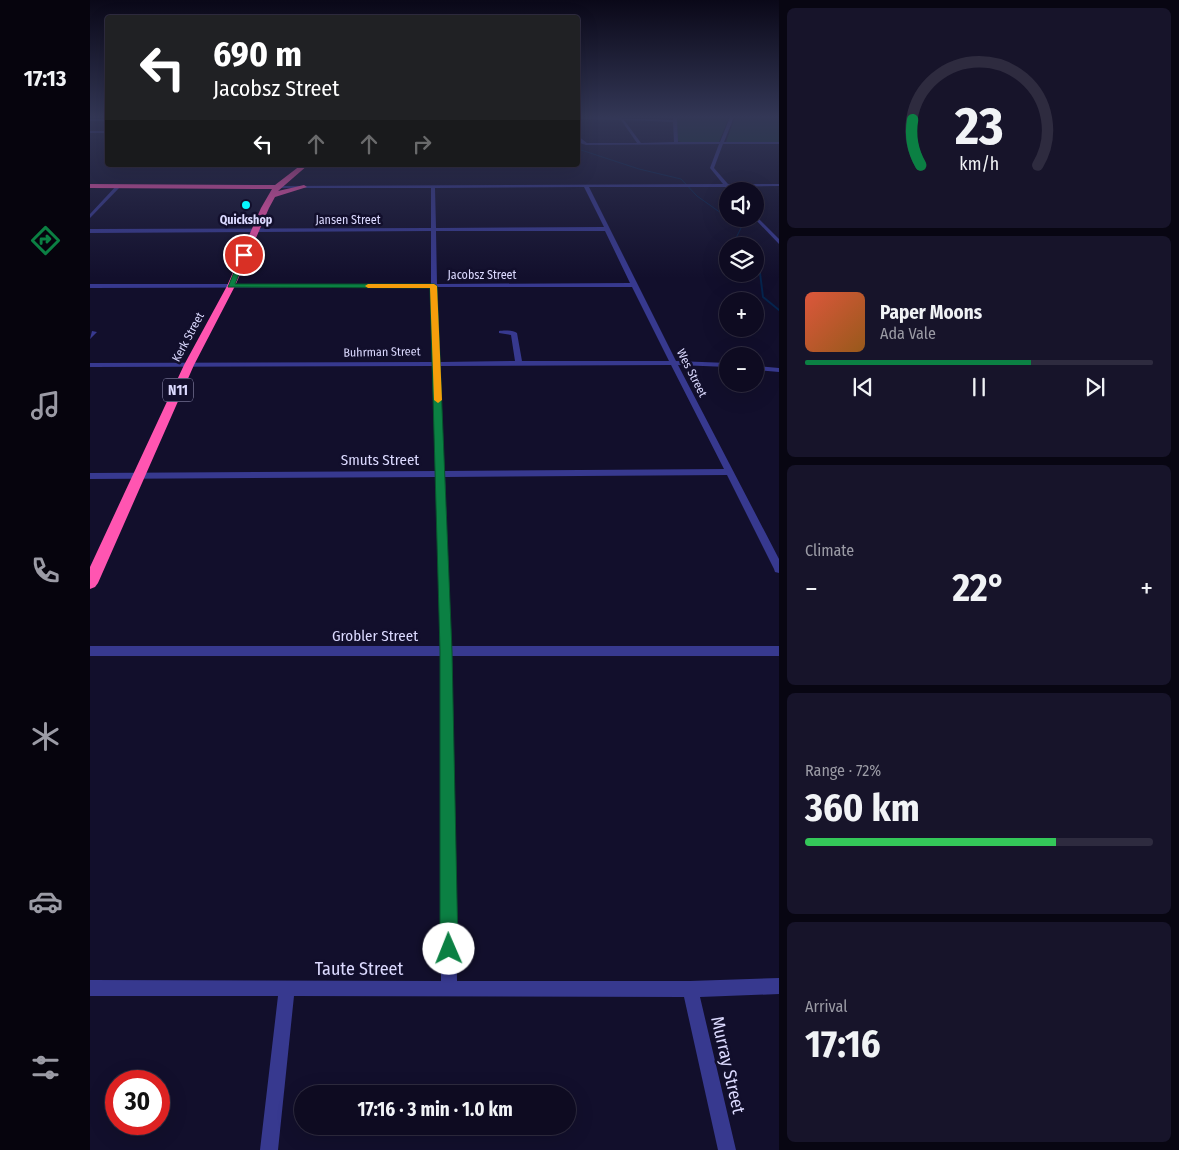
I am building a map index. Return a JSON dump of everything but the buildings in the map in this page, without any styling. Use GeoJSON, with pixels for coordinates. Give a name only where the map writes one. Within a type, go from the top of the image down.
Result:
{"type":"FeatureCollection","features":[{"type":"Feature","properties":{"kind":"highway","name":"N11"},"geometry":{"type":"LineString","coordinates":[[277,187],[297,171]]}},
{"type":"Feature","properties":{"kind":"highway"},"geometry":{"type":"LineString","coordinates":[[256,187],[286,179],[291,184],[304,187]]}},
{"type":"Feature","properties":{"kind":"highway"},"geometry":{"type":"LineString","coordinates":[[90,186],[277,187]]}},
{"type":"Feature","properties":{"kind":"highway"},"geometry":{"type":"LineString","coordinates":[[248,187],[263,191],[271,197],[286,190],[304,187]]}},
{"type":"Feature","properties":{"kind":"highway","name":"Kerk Street"},"geometry":{"type":"LineString","coordinates":[[90,583],[189,365],[231,286],[254,230],[277,187]]}},
{"type":"Feature","properties":{"kind":"street"},"geometry":{"type":"LineString","coordinates":[[714,171],[724,182]]}},
{"type":"Feature","properties":{"kind":"street"},"geometry":{"type":"LineString","coordinates":[[277,187],[719,185]]}},
{"type":"Feature","properties":{"kind":"street"},"geometry":{"type":"LineString","coordinates":[[764,185],[779,185]]}},
{"type":"Feature","properties":{"kind":"street"},"geometry":{"type":"LineString","coordinates":[[90,217],[119,186]]}},
{"type":"Feature","properties":{"kind":"street","name":"Wes Street"},"geometry":{"type":"LineString","coordinates":[[586,186],[634,285],[779,569]]}},
{"type":"Feature","properties":{"kind":"street"},"geometry":{"type":"LineString","coordinates":[[433,187],[436,362],[446,651],[449,988]]}},
{"type":"Feature","properties":{"kind":"street"},"geometry":{"type":"LineString","coordinates":[[764,226],[779,242]]}},
{"type":"Feature","properties":{"kind":"street","name":"Jansen Street"},"geometry":{"type":"LineString","coordinates":[[90,231],[606,229]]}},
{"type":"Feature","properties":{"kind":"street","name":"Jacobsz Street"},"geometry":{"type":"LineString","coordinates":[[90,286],[634,285]]}},
{"type":"Feature","properties":{"kind":"street"},"geometry":{"type":"LineString","coordinates":[[502,332],[514,333],[519,363]]}},
{"type":"Feature","properties":{"kind":"street","name":"Buhrman Street"},"geometry":{"type":"LineString","coordinates":[[90,365],[436,362],[675,363],[719,365]]}},
{"type":"Feature","properties":{"kind":"street"},"geometry":{"type":"LineString","coordinates":[[764,369],[779,370]]}},
{"type":"Feature","properties":{"kind":"street","name":"Smuts Street"},"geometry":{"type":"LineString","coordinates":[[90,476],[729,472]]}},
{"type":"Feature","properties":{"kind":"street","name":"Grobler Street"},"geometry":{"type":"LineString","coordinates":[[90,651],[779,650]]}},
{"type":"Feature","properties":{"kind":"street","name":"Taute Street"},"geometry":{"type":"LineString","coordinates":[[90,988],[286,990],[449,988],[690,989],[779,986]]}},
{"type":"Feature","properties":{"kind":"street","name":"Murray Street"},"geometry":{"type":"LineString","coordinates":[[690,989],[727,1150]]}},
{"type":"Feature","properties":{"kind":"street"},"geometry":{"type":"LineString","coordinates":[[269,1150],[286,990]]}},
{"type":"Feature","properties":{"kind":"waterway"},"geometry":{"type":"LineString","coordinates":[[646,171],[681,179],[697,196],[719,212]]}},
{"type":"Feature","properties":{"kind":"waterway"},"geometry":{"type":"LineString","coordinates":[[736,237],[741,228],[740,227]]}},
{"type":"Feature","properties":{"kind":"waterway"},"geometry":{"type":"LineString","coordinates":[[761,282],[763,297],[779,310]]}},
{"type":"Feature","properties":{"kind":"slow traffic"},"geometry":{"type":"LineString","coordinates":[[368,286],[434,286],[438,400]]}},
{"type":"Feature","properties":{"kind":"place","name":"Quickshop"},"geometry":{"type":"Point","coordinates":[246,205]}},
{"type":"Feature","properties":{"kind":"route"},"geometry":{"type":"LineString","coordinates":[[244,255],[231,286],[434,286],[446,651],[449,949]]}}]}
